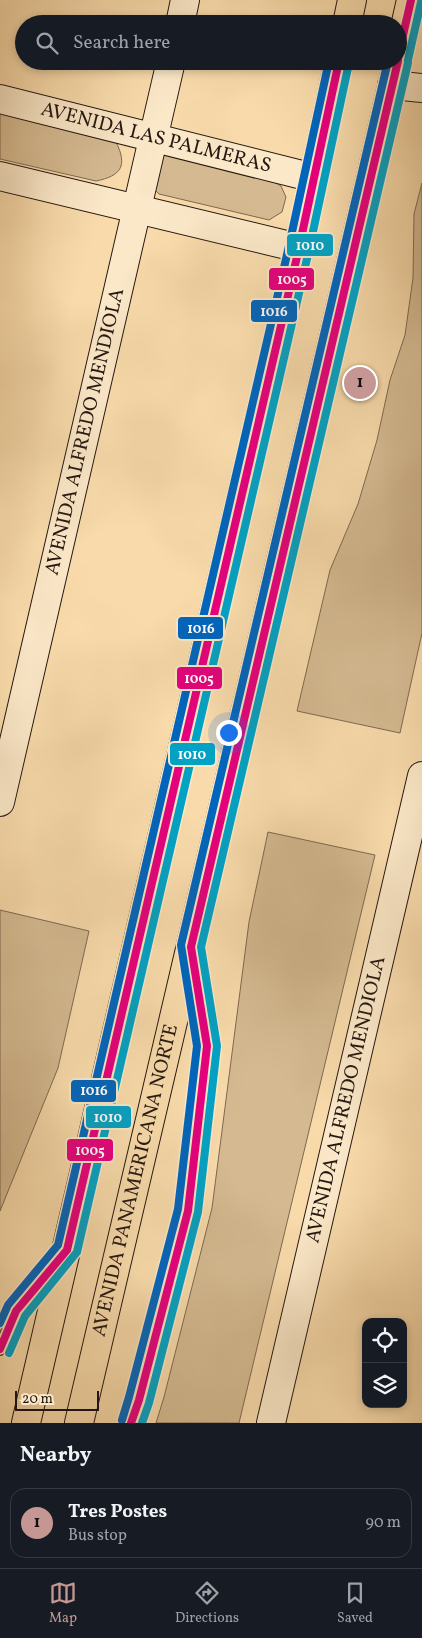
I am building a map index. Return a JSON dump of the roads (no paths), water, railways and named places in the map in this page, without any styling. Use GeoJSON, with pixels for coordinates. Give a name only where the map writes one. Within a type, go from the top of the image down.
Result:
{"type":"FeatureCollection","features":[{"type":"Feature","properties":{"kind":"highway"},"geometry":{"type":"LineString","coordinates":[[349,15],[352,0]]}},
{"type":"Feature","properties":{"kind":"highway","name":"AVENIDA PANAMERICANA NORTE"},"geometry":{"type":"LineString","coordinates":[[407,18],[411,0]]}},
{"type":"Feature","properties":{"kind":"highway"},"geometry":{"type":"LineString","coordinates":[[26,1423],[299,248],[337,70]]}},
{"type":"Feature","properties":{"kind":"highway","name":"AVENIDA PANAMERICANA NORTE"},"geometry":{"type":"LineString","coordinates":[[79,1423],[396,70]]}},
{"type":"Feature","properties":{"kind":"main road"},"geometry":{"type":"LineString","coordinates":[[182,15],[185,0]]}},
{"type":"Feature","properties":{"kind":"main road","name":"AVENIDA ALFREDO MENDIOLA"},"geometry":{"type":"LineString","coordinates":[[0,802],[169,70]]}},
{"type":"Feature","properties":{"kind":"main road"},"geometry":{"type":"LineString","coordinates":[[399,70],[422,88]]}},
{"type":"Feature","properties":{"kind":"main road","name":"AVENIDA LAS PALMERAS"},"geometry":{"type":"LineString","coordinates":[[0,99],[314,178]]}},
{"type":"Feature","properties":{"kind":"main road"},"geometry":{"type":"LineString","coordinates":[[0,176],[299,248]]}},
{"type":"Feature","properties":{"kind":"main road","name":"AVENIDA ALFREDO MENDIOLA"},"geometry":{"type":"LineString","coordinates":[[271,1423],[422,776]]}},
{"type":"Feature","properties":{"kind":"lane"},"geometry":{"type":"LineString","coordinates":[[131,1423],[139,1400],[188,1211],[207,1046],[191,947]]}},
{"type":"Feature","properties":{"kind":"lane"},"geometry":{"type":"LineString","coordinates":[[0,1349],[16,1311],[67,1250]]}},
{"type":"Feature","properties":{"kind":"place","name":"Tres Postes"},"geometry":{"type":"Point","coordinates":[360,383]}}]}
